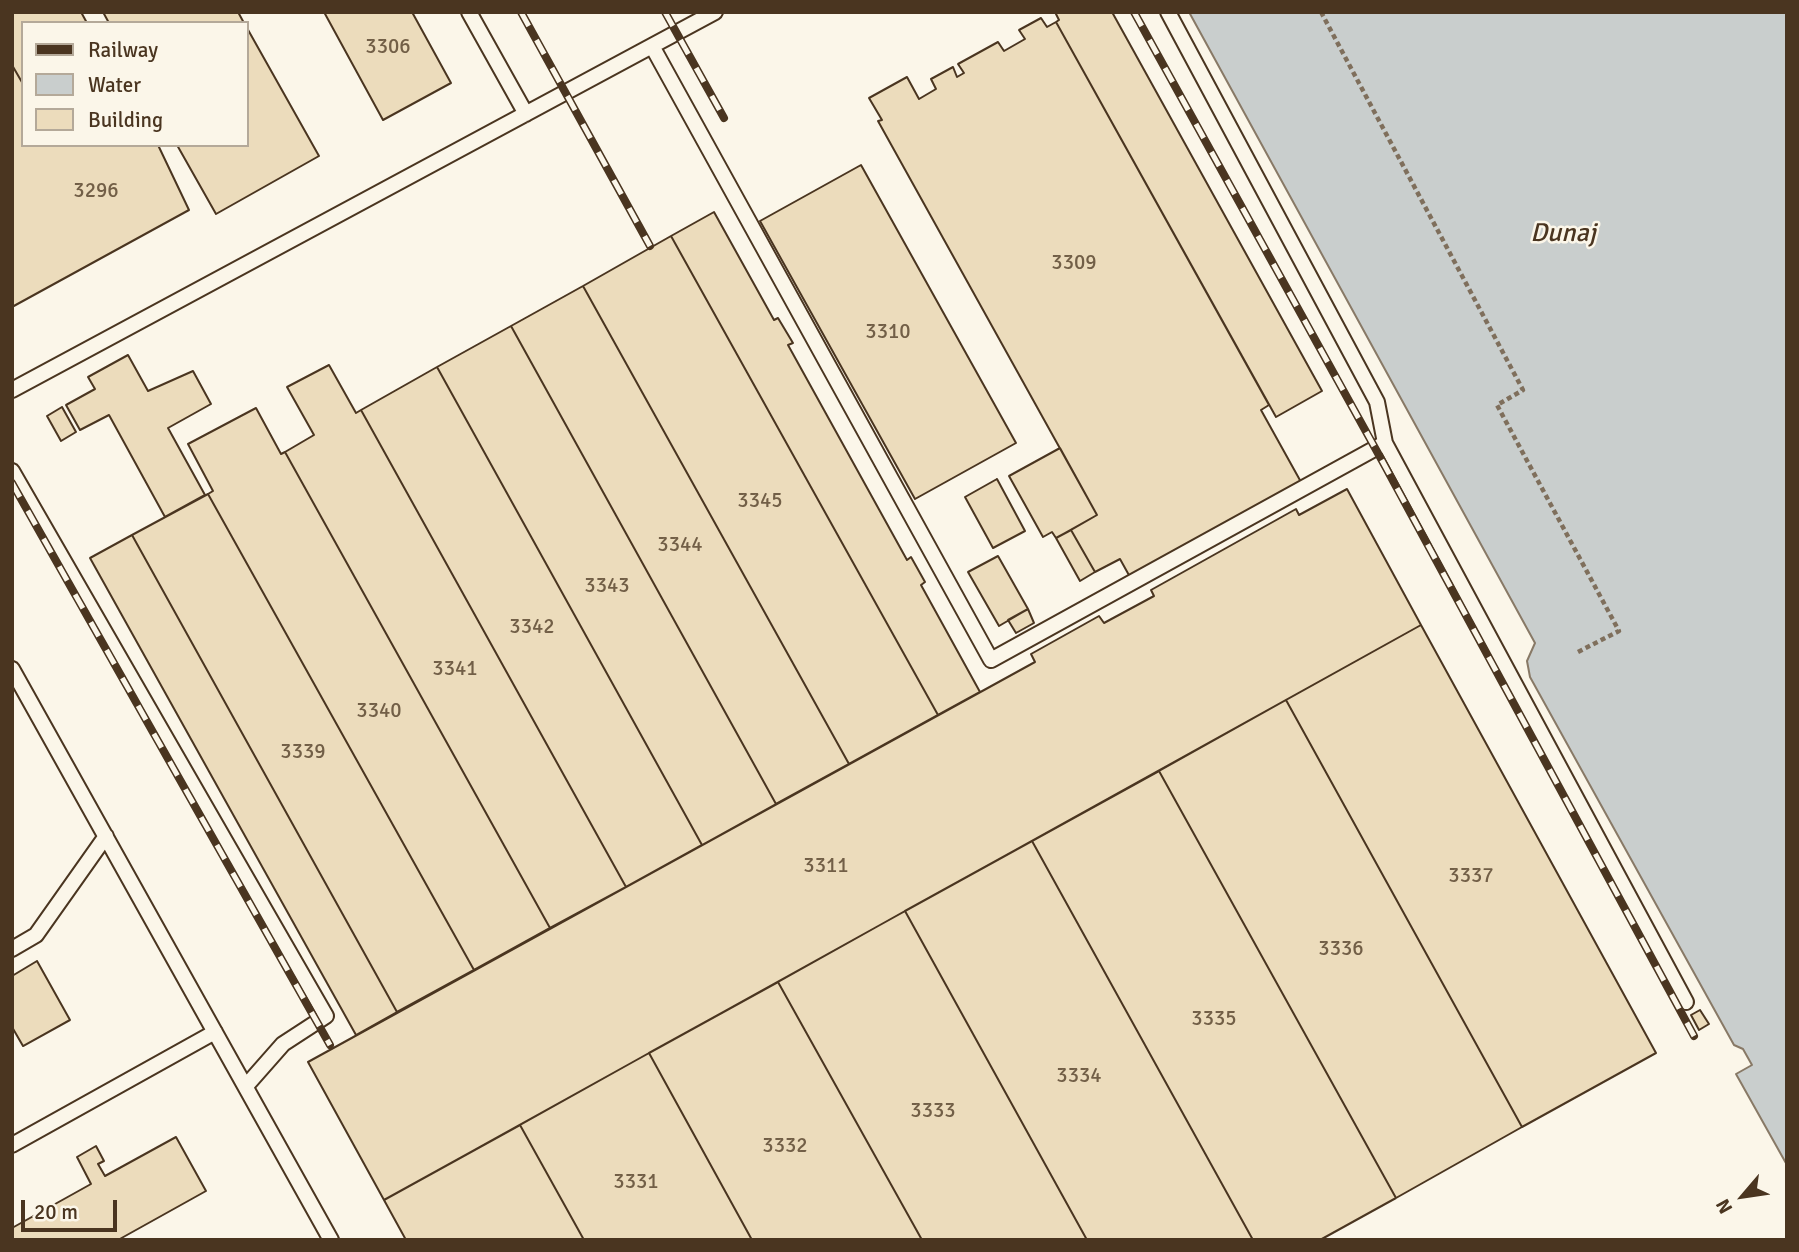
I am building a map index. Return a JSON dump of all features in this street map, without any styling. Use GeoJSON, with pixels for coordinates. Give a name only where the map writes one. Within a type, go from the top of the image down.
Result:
{"type":"FeatureCollection","features":[{"type":"Feature","properties":{"kind":"lane"},"geometry":{"type":"LineString","coordinates":[[469,12],[526,114]]}},
{"type":"Feature","properties":{"kind":"lane"},"geometry":{"type":"LineString","coordinates":[[12,390],[715,12]]}},
{"type":"Feature","properties":{"kind":"lane"},"geometry":{"type":"LineString","coordinates":[[1168,12],[1377,402],[1385,443],[1686,1002]]}},
{"type":"Feature","properties":{"kind":"lane"},"geometry":{"type":"LineString","coordinates":[[652,46],[991,660],[1385,443]]}},
{"type":"Feature","properties":{"kind":"lane"},"geometry":{"type":"LineString","coordinates":[[12,471],[326,1016],[283,1044],[246,1086]]}},
{"type":"Feature","properties":{"kind":"lane"},"geometry":{"type":"LineString","coordinates":[[12,669],[331,1240]]}},
{"type":"Feature","properties":{"kind":"lane"},"geometry":{"type":"LineString","coordinates":[[12,949],[36,935],[106,836]]}},
{"type":"Feature","properties":{"kind":"lane"},"geometry":{"type":"LineString","coordinates":[[12,1145],[215,1032]]}},
{"type":"Feature","properties":{"kind":"path"},"geometry":{"type":"LineString","coordinates":[[1321,12],[1523,390],[1497,405],[1619,631],[1576,653]]}},
{"type":"Feature","properties":{"kind":"water","name":"Dunaj"},"geometry":{"type":"Polygon","coordinates":[[[1189,12],[1787,12],[1787,1165],[1736,1074],[1752,1065],[1743,1049],[1734,1045],[1530,677],[1527,661],[1535,643],[1189,12]]]}},
{"type":"Feature","properties":{"kind":"building"},"geometry":{"type":"Polygon","coordinates":[[[12,12],[81,12],[86,21],[21,21],[21,81],[12,65],[12,12]]]}},
{"type":"Feature","properties":{"kind":"building"},"geometry":{"type":"Polygon","coordinates":[[[103,12],[238,12],[243,21],[108,21],[103,12]]]}},
{"type":"Feature","properties":{"kind":"building"},"geometry":{"type":"Polygon","coordinates":[[[324,12],[412,12],[451,83],[383,120],[324,12]]]}},
{"type":"Feature","properties":{"kind":"building"},"geometry":{"type":"Polygon","coordinates":[[[1055,12],[1112,12],[1322,391],[1276,417],[1056,22],[1059,20],[1055,12]]]}},
{"type":"Feature","properties":{"kind":"building"},"geometry":{"type":"Polygon","coordinates":[[[1041,18],[1047,27],[1056,22],[1269,405],[1261,410],[1301,482],[1130,577],[1120,559],[1095,572],[1071,530],[1097,515],[878,121],[882,120],[869,98],[907,77],[919,99],[936,89],[931,79],[953,67],[957,77],[964,73],[958,64],[998,42],[1004,51],[1025,39],[1019,30],[1041,18]]]}},
{"type":"Feature","properties":{"kind":"building"},"geometry":{"type":"Polygon","coordinates":[[[248,30],[319,156],[216,214],[178,147],[248,147],[248,30]]]}},
{"type":"Feature","properties":{"kind":"building"},"geometry":{"type":"Polygon","coordinates":[[[12,65],[21,81],[21,147],[159,147],[189,210],[12,307],[12,65]]]}},
{"type":"Feature","properties":{"kind":"building"},"geometry":{"type":"Polygon","coordinates":[[[861,165],[1016,443],[915,499],[760,221],[861,165]]]}},
{"type":"Feature","properties":{"kind":"building"},"geometry":{"type":"Polygon","coordinates":[[[714,212],[774,320],[778,318],[793,343],[788,345],[907,560],[911,557],[925,582],[921,585],[980,692],[938,715],[671,236],[714,212]]]}},
{"type":"Feature","properties":{"kind":"building"},"geometry":{"type":"Polygon","coordinates":[[[671,236],[938,715],[849,764],[583,286],[671,236]]]}},
{"type":"Feature","properties":{"kind":"building"},"geometry":{"type":"Polygon","coordinates":[[[583,286],[849,764],[776,804],[511,326],[583,286]]]}},
{"type":"Feature","properties":{"kind":"building"},"geometry":{"type":"Polygon","coordinates":[[[511,326],[776,804],[702,845],[437,367],[511,326]]]}},
{"type":"Feature","properties":{"kind":"building"},"geometry":{"type":"Polygon","coordinates":[[[128,355],[148,391],[193,371],[211,404],[168,428],[205,495],[165,517],[109,415],[80,430],[66,405],[95,389],[88,377],[128,355]]]}},
{"type":"Feature","properties":{"kind":"building"},"geometry":{"type":"Polygon","coordinates":[[[329,365],[356,413],[361,410],[626,887],[550,928],[285,452],[314,435],[287,387],[329,365]]]}},
{"type":"Feature","properties":{"kind":"building"},"geometry":{"type":"Polygon","coordinates":[[[437,367],[702,845],[626,887],[361,410],[437,367]]]}},
{"type":"Feature","properties":{"kind":"building"},"geometry":{"type":"Polygon","coordinates":[[[62,407],[76,432],[61,441],[47,416],[62,407]]]}},
{"type":"Feature","properties":{"kind":"building"},"geometry":{"type":"Polygon","coordinates":[[[256,408],[281,454],[285,452],[550,928],[474,970],[208,494],[213,491],[188,444],[256,408]]]}},
{"type":"Feature","properties":{"kind":"building"},"geometry":{"type":"Polygon","coordinates":[[[1060,448],[1097,515],[1056,538],[1052,532],[1043,537],[1009,476],[1060,448]]]}},
{"type":"Feature","properties":{"kind":"building"},"geometry":{"type":"Polygon","coordinates":[[[997,479],[1025,531],[993,548],[965,497],[997,479]]]}},
{"type":"Feature","properties":{"kind":"building"},"geometry":{"type":"Polygon","coordinates":[[[1347,489],[1421,625],[384,1200],[308,1062],[1035,662],[1031,654],[1099,616],[1104,623],[1154,596],[1151,590],[1296,509],[1299,515],[1347,489]]]}},
{"type":"Feature","properties":{"kind":"building"},"geometry":{"type":"Polygon","coordinates":[[[208,494],[474,970],[397,1012],[132,535],[208,494]]]}},
{"type":"Feature","properties":{"kind":"building"},"geometry":{"type":"Polygon","coordinates":[[[1071,530],[1095,572],[1080,581],[1056,538],[1071,530]]]}},
{"type":"Feature","properties":{"kind":"building"},"geometry":{"type":"Polygon","coordinates":[[[132,535],[397,1012],[356,1035],[90,558],[132,535]]]}},
{"type":"Feature","properties":{"kind":"building"},"geometry":{"type":"Polygon","coordinates":[[[998,556],[1028,609],[999,626],[968,572],[998,556]]]}},
{"type":"Feature","properties":{"kind":"building"},"geometry":{"type":"Polygon","coordinates":[[[1028,609],[1034,623],[1016,633],[1008,620],[1028,609]]]}},
{"type":"Feature","properties":{"kind":"building"},"geometry":{"type":"Polygon","coordinates":[[[1421,625],[1656,1053],[1522,1127],[1286,700],[1421,625]]]}},
{"type":"Feature","properties":{"kind":"building"},"geometry":{"type":"Polygon","coordinates":[[[1286,700],[1522,1127],[1396,1198],[1159,771],[1286,700]]]}},
{"type":"Feature","properties":{"kind":"building"},"geometry":{"type":"Polygon","coordinates":[[[1159,771],[1396,1198],[1320,1240],[1253,1240],[1032,841],[1159,771]]]}},
{"type":"Feature","properties":{"kind":"building"},"geometry":{"type":"Polygon","coordinates":[[[1032,841],[1253,1240],[1087,1240],[905,911],[1032,841]]]}},
{"type":"Feature","properties":{"kind":"building"},"geometry":{"type":"Polygon","coordinates":[[[905,911],[1087,1240],[922,1240],[778,982],[905,911]]]}},
{"type":"Feature","properties":{"kind":"building"},"geometry":{"type":"Polygon","coordinates":[[[37,961],[70,1020],[23,1046],[12,1027],[12,976],[37,961]]]}},
{"type":"Feature","properties":{"kind":"building"},"geometry":{"type":"Polygon","coordinates":[[[778,982],[922,1240],[752,1240],[649,1053],[778,982]]]}},
{"type":"Feature","properties":{"kind":"building"},"geometry":{"type":"Polygon","coordinates":[[[1700,1010],[1709,1024],[1699,1030],[1691,1015],[1700,1010]]]}},
{"type":"Feature","properties":{"kind":"building"},"geometry":{"type":"Polygon","coordinates":[[[649,1053],[752,1240],[584,1240],[520,1125],[649,1053]]]}},
{"type":"Feature","properties":{"kind":"building"},"geometry":{"type":"Polygon","coordinates":[[[520,1125],[584,1240],[406,1240],[384,1200],[520,1125]]]}},
{"type":"Feature","properties":{"kind":"building"},"geometry":{"type":"Polygon","coordinates":[[[176,1137],[206,1191],[118,1240],[12,1240],[12,1228],[91,1184],[77,1157],[96,1146],[104,1161],[98,1164],[105,1176],[176,1137]]]}},
{"type":"Feature","properties":{"kind":"railway"},"geometry":{"type":"LineString","coordinates":[[521,12],[650,246]]}},
{"type":"Feature","properties":{"kind":"railway"},"geometry":{"type":"LineString","coordinates":[[665,12],[724,118]]}},
{"type":"Feature","properties":{"kind":"railway"},"geometry":{"type":"LineString","coordinates":[[1134,12],[1385,466],[1694,1036]]}},
{"type":"Feature","properties":{"kind":"railway"},"geometry":{"type":"LineString","coordinates":[[12,483],[330,1045]]}}]}
